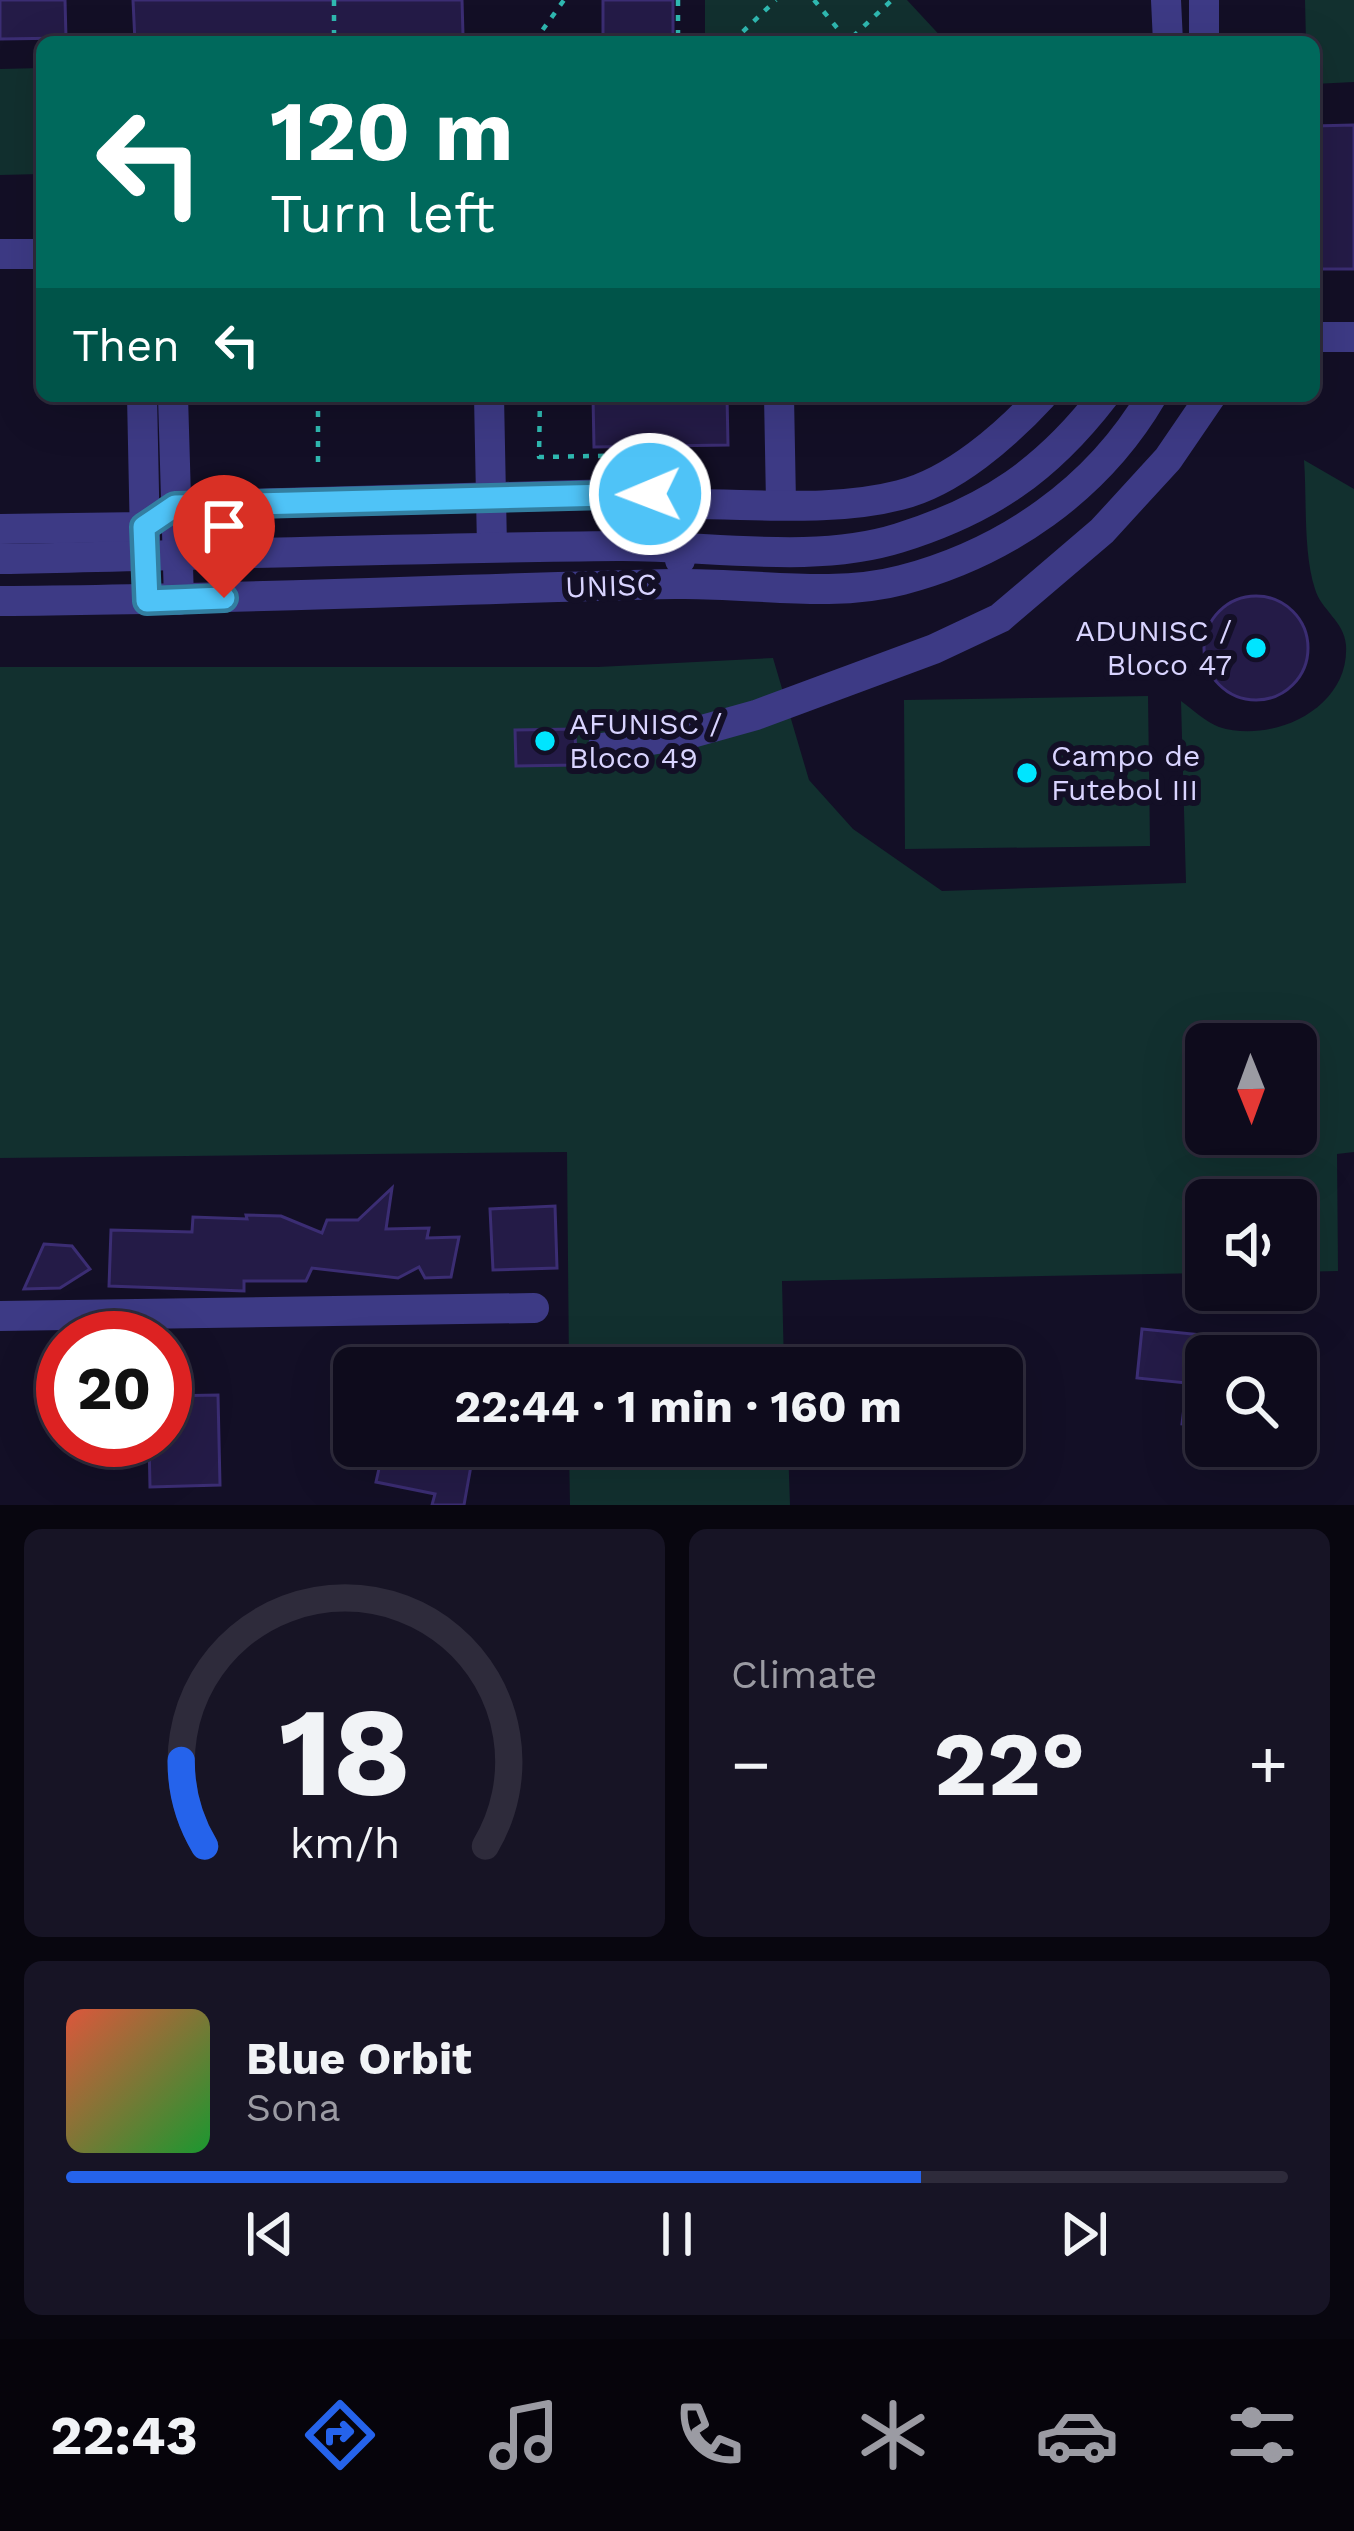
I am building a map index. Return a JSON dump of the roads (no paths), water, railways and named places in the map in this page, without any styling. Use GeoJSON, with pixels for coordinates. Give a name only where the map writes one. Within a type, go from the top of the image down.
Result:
{"type":"FeatureCollection","features":[{"type":"Feature","properties":{"kind":"street"},"geometry":{"type":"LineString","coordinates":[[1166,0],[1168,36]]}},
{"type":"Feature","properties":{"kind":"street"},"geometry":{"type":"LineString","coordinates":[[1204,0],[1204,36]]}},
{"type":"Feature","properties":{"kind":"street"},"geometry":{"type":"LineString","coordinates":[[0,254],[36,254]]}},
{"type":"Feature","properties":{"kind":"street"},"geometry":{"type":"LineString","coordinates":[[1320,337],[1354,337]]}},
{"type":"Feature","properties":{"kind":"street"},"geometry":{"type":"LineString","coordinates":[[142,402],[147,601]]}},
{"type":"Feature","properties":{"kind":"street"},"geometry":{"type":"LineString","coordinates":[[173,402],[179,600]]}},
{"type":"Feature","properties":{"kind":"street"},"geometry":{"type":"LineString","coordinates":[[489,402],[492,547]]}},
{"type":"Feature","properties":{"kind":"street"},"geometry":{"type":"LineString","coordinates":[[779,402],[782,503]]}},
{"type":"Feature","properties":{"kind":"street"},"geometry":{"type":"LineString","coordinates":[[145,541],[175,506],[650,494],[679,504],[782,503],[903,495],[938,479],[1010,428],[1036,402]]}},
{"type":"Feature","properties":{"kind":"street","name":"UNISC"},"geometry":{"type":"LineString","coordinates":[[0,559],[145,541],[178,554],[680,545],[832,548],[895,539],[1016,487],[1071,439],[1099,402]]}},
{"type":"Feature","properties":{"kind":"street","name":"UNISC"},"geometry":{"type":"LineString","coordinates":[[0,601],[147,601],[680,584],[876,586],[972,556],[1035,524],[1102,463],[1147,402]]}},
{"type":"Feature","properties":{"kind":"street"},"geometry":{"type":"LineString","coordinates":[[602,748],[688,734],[756,715],[934,649],[1000,618],[1102,531],[1168,459],[1207,402]]}},
{"type":"Feature","properties":{"kind":"street"},"geometry":{"type":"LineString","coordinates":[[143,465],[174,452]]}},
{"type":"Feature","properties":{"kind":"street"},"geometry":{"type":"LineString","coordinates":[[679,504],[680,584]]}},
{"type":"Feature","properties":{"kind":"street"},"geometry":{"type":"LineString","coordinates":[[0,529],[145,541]]}},
{"type":"Feature","properties":{"kind":"street"},"geometry":{"type":"LineString","coordinates":[[0,1316],[534,1308]]}},
{"type":"Feature","properties":{"kind":"place","name":"ADUNISC / Bloco 47"},"geometry":{"type":"Point","coordinates":[1256,648]}},
{"type":"Feature","properties":{"kind":"place","name":"AFUNISC / Bloco 49"},"geometry":{"type":"Point","coordinates":[545,741]}},
{"type":"Feature","properties":{"kind":"place","name":"Campo de Futebol III"},"geometry":{"type":"Point","coordinates":[1027,773]}}]}
